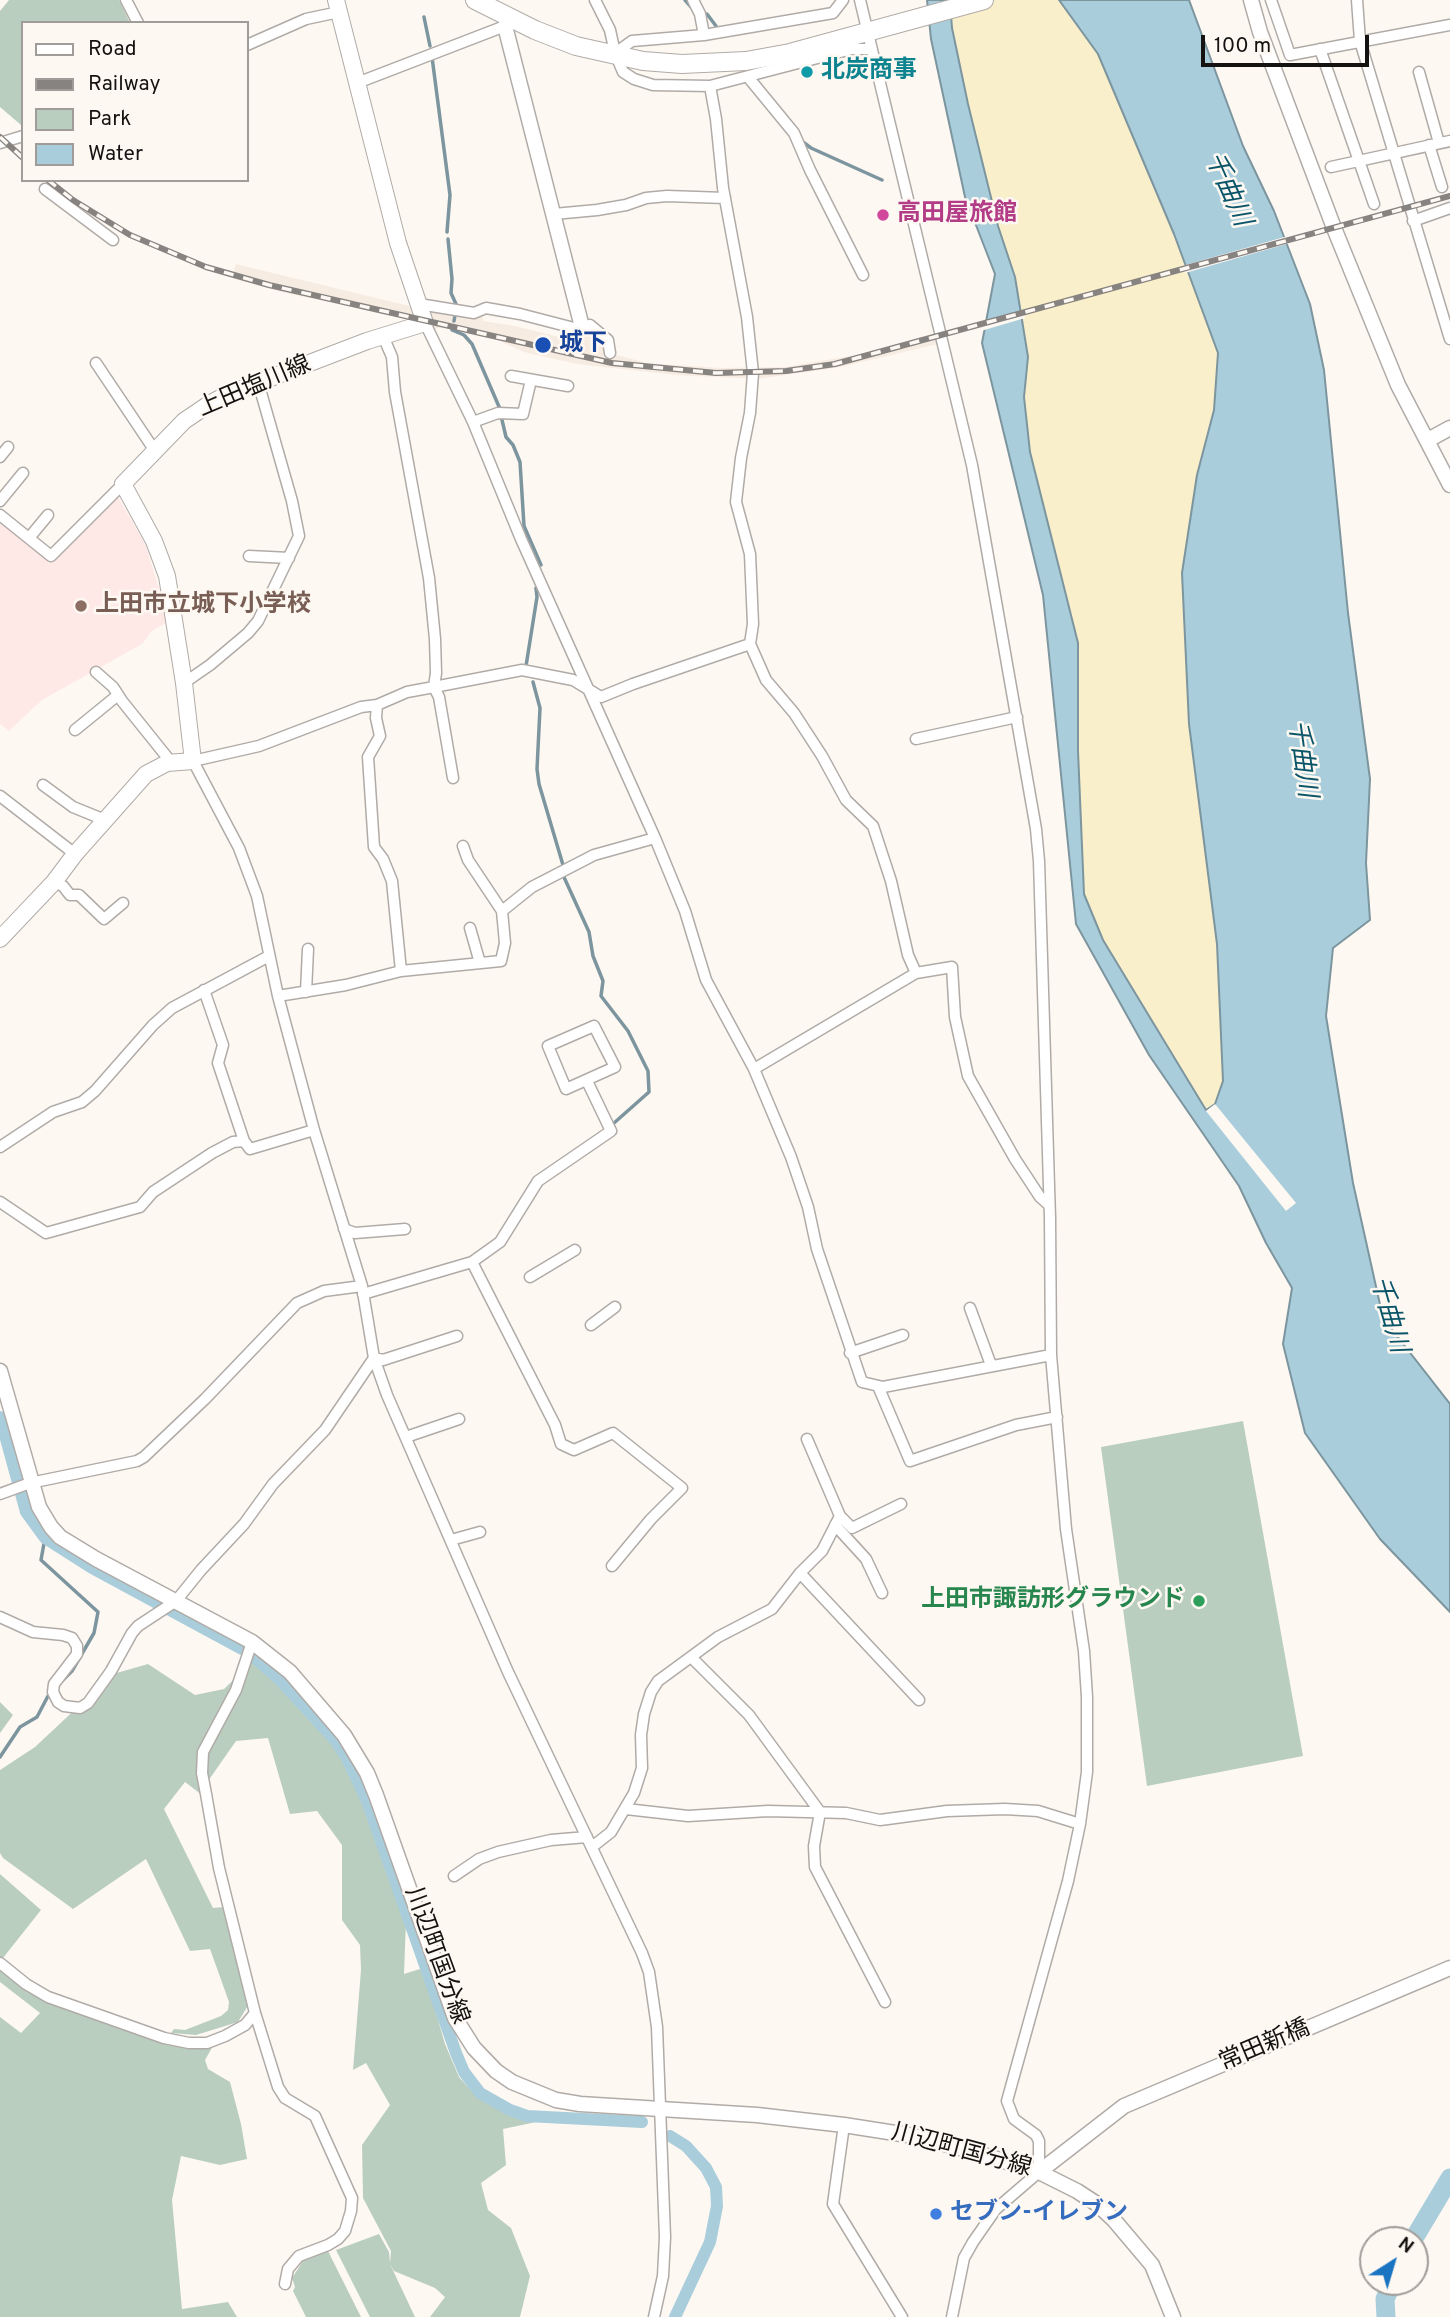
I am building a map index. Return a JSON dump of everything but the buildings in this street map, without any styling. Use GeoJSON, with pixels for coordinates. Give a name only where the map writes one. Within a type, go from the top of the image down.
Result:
{"type":"FeatureCollection","features":[{"type":"Feature","properties":{"kind":"main road"},"geometry":{"type":"LineString","coordinates":[[475,0],[507,22],[576,46],[665,64],[746,61],[870,37],[984,0]]}},
{"type":"Feature","properties":{"kind":"main road"},"geometry":{"type":"LineString","coordinates":[[337,6],[398,243],[425,323]]}},
{"type":"Feature","properties":{"kind":"main road","name":"上田塩川線"},"geometry":{"type":"LineString","coordinates":[[123,484],[196,411],[226,395],[425,323]]}},
{"type":"Feature","properties":{"kind":"main road"},"geometry":{"type":"LineString","coordinates":[[2,934],[54,882],[75,854],[146,774],[171,762],[193,761],[167,576],[153,541],[123,484]]}},
{"type":"Feature","properties":{"kind":"street"},"geometry":{"type":"LineString","coordinates":[[126,0],[137,21]]}},
{"type":"Feature","properties":{"kind":"street"},"geometry":{"type":"LineString","coordinates":[[596,0],[610,30],[623,72],[653,85],[710,86],[852,48],[870,37]]}},
{"type":"Feature","properties":{"kind":"street"},"geometry":{"type":"LineString","coordinates":[[693,0],[700,14],[704,35]]}},
{"type":"Feature","properties":{"kind":"street"},"geometry":{"type":"LineString","coordinates":[[615,53],[632,41],[704,35],[833,13],[843,0]]}},
{"type":"Feature","properties":{"kind":"street"},"geometry":{"type":"LineString","coordinates":[[860,0],[972,465],[1017,717],[1039,861],[1051,1355],[1066,1529],[1084,1651],[1087,1697],[1087,1772],[1069,1881],[1007,2101],[1014,2119],[1036,2135],[1039,2141],[1038,2172],[996,2208],[973,2242],[964,2259],[952,2317]]}},
{"type":"Feature","properties":{"kind":"street"},"geometry":{"type":"LineString","coordinates":[[1251,0],[1334,228],[1398,385],[1450,485]]}},
{"type":"Feature","properties":{"kind":"street"},"geometry":{"type":"LineString","coordinates":[[1271,0],[1290,55],[1450,25]]}},
{"type":"Feature","properties":{"kind":"street"},"geometry":{"type":"LineString","coordinates":[[1357,0],[1360,41],[1450,339]]}},
{"type":"Feature","properties":{"kind":"street"},"geometry":{"type":"LineString","coordinates":[[248,46],[337,6]]}},
{"type":"Feature","properties":{"kind":"street"},"geometry":{"type":"LineString","coordinates":[[357,83],[507,22],[582,327]]}},
{"type":"Feature","properties":{"kind":"street"},"geometry":{"type":"LineString","coordinates":[[1320,49],[1374,204]]}},
{"type":"Feature","properties":{"kind":"street"},"geometry":{"type":"LineString","coordinates":[[1419,72],[1439,143],[1442,187]]}},
{"type":"Feature","properties":{"kind":"street"},"geometry":{"type":"LineString","coordinates":[[748,77],[794,133],[863,275]]}},
{"type":"Feature","properties":{"kind":"street"},"geometry":{"type":"LineString","coordinates":[[710,86],[724,198],[747,317],[753,373],[750,413],[736,502],[750,554],[753,624],[750,644],[766,680],[794,713],[846,800],[873,826],[891,881],[908,955],[916,973]]}},
{"type":"Feature","properties":{"kind":"street"},"geometry":{"type":"LineString","coordinates":[[0,142],[21,137]]}},
{"type":"Feature","properties":{"kind":"street"},"geometry":{"type":"LineString","coordinates":[[1331,167],[1439,143]]}},
{"type":"Feature","properties":{"kind":"street"},"geometry":{"type":"LineString","coordinates":[[44,189],[113,240]]}},
{"type":"Feature","properties":{"kind":"street"},"geometry":{"type":"LineString","coordinates":[[554,214],[597,210],[646,198],[667,196],[724,198]]}},
{"type":"Feature","properties":{"kind":"street"},"geometry":{"type":"LineString","coordinates":[[1413,221],[1450,208]]}},
{"type":"Feature","properties":{"kind":"street"},"geometry":{"type":"LineString","coordinates":[[419,304],[474,313],[486,308],[574,328],[590,325],[608,340],[610,354]]}},
{"type":"Feature","properties":{"kind":"street"},"geometry":{"type":"LineString","coordinates":[[425,323],[473,422],[521,539],[655,838],[685,911],[706,979],[754,1069],[791,1157],[808,1207],[817,1249],[862,1382],[883,1387],[1051,1355]]}},
{"type":"Feature","properties":{"kind":"street"},"geometry":{"type":"LineString","coordinates":[[383,336],[392,358],[395,392],[429,578],[435,639],[434,687],[439,698],[453,778]]}},
{"type":"Feature","properties":{"kind":"street"},"geometry":{"type":"LineString","coordinates":[[96,363],[155,451]]}},
{"type":"Feature","properties":{"kind":"street"},"geometry":{"type":"LineString","coordinates":[[511,376],[568,386]]}},
{"type":"Feature","properties":{"kind":"street"},"geometry":{"type":"LineString","coordinates":[[473,422],[498,413],[523,414],[531,380]]}},
{"type":"Feature","properties":{"kind":"street"},"geometry":{"type":"LineString","coordinates":[[184,683],[210,665],[258,621],[299,536],[258,382]]}},
{"type":"Feature","properties":{"kind":"street"},"geometry":{"type":"LineString","coordinates":[[1428,440],[1450,428]]}},
{"type":"Feature","properties":{"kind":"street"},"geometry":{"type":"LineString","coordinates":[[0,457],[8,447]]}},
{"type":"Feature","properties":{"kind":"street"},"geometry":{"type":"LineString","coordinates":[[0,501],[23,473]]}},
{"type":"Feature","properties":{"kind":"street"},"geometry":{"type":"LineString","coordinates":[[0,515],[51,556],[123,484]]}},
{"type":"Feature","properties":{"kind":"street"},"geometry":{"type":"LineString","coordinates":[[29,538],[48,515]]}},
{"type":"Feature","properties":{"kind":"street"},"geometry":{"type":"LineString","coordinates":[[248,556],[289,558]]}},
{"type":"Feature","properties":{"kind":"street"},"geometry":{"type":"LineString","coordinates":[[654,2317],[663,2276],[665,2237],[657,2026],[649,1972],[590,1842],[533,1727],[387,1395],[374,1358],[362,1290],[330,1175],[314,1130],[278,996],[257,896],[239,848],[193,761],[259,746],[407,692],[522,670],[573,680],[601,697],[750,644]]}},
{"type":"Feature","properties":{"kind":"street"},"geometry":{"type":"LineString","coordinates":[[96,673],[113,687],[171,762]]}},
{"type":"Feature","properties":{"kind":"street"},"geometry":{"type":"LineString","coordinates":[[75,730],[118,695]]}},
{"type":"Feature","properties":{"kind":"street"},"geometry":{"type":"LineString","coordinates":[[377,705],[376,718],[380,736],[368,757],[374,847],[383,859],[392,881],[401,971]]}},
{"type":"Feature","properties":{"kind":"street"},"geometry":{"type":"LineString","coordinates":[[916,739],[1017,717]]}},
{"type":"Feature","properties":{"kind":"street"},"geometry":{"type":"LineString","coordinates":[[43,785],[73,807],[105,820]]}},
{"type":"Feature","properties":{"kind":"street"},"geometry":{"type":"LineString","coordinates":[[0,796],[75,854]]}},
{"type":"Feature","properties":{"kind":"street"},"geometry":{"type":"LineString","coordinates":[[502,911],[532,887],[594,855],[655,838]]}},
{"type":"Feature","properties":{"kind":"street"},"geometry":{"type":"LineString","coordinates":[[278,996],[346,985],[401,971],[501,961],[505,943],[502,911],[468,860],[463,846]]}},
{"type":"Feature","properties":{"kind":"street"},"geometry":{"type":"LineString","coordinates":[[54,882],[63,886],[70,895],[79,895],[104,919],[123,904]]}},
{"type":"Feature","properties":{"kind":"street"},"geometry":{"type":"LineString","coordinates":[[470,928],[480,963]]}},
{"type":"Feature","properties":{"kind":"street"},"geometry":{"type":"LineString","coordinates":[[306,992],[308,949]]}},
{"type":"Feature","properties":{"kind":"street"},"geometry":{"type":"LineString","coordinates":[[0,1147],[53,1112],[82,1101],[172,1007],[269,956]]}},
{"type":"Feature","properties":{"kind":"street"},"geometry":{"type":"LineString","coordinates":[[754,1069],[916,973],[952,967],[955,1017],[968,1076],[1015,1159],[1040,1197],[1049,1205]]}},
{"type":"Feature","properties":{"kind":"street"},"geometry":{"type":"LineString","coordinates":[[204,990],[223,1045],[218,1063],[244,1141],[250,1149],[314,1130]]}},
{"type":"Feature","properties":{"kind":"street"},"geometry":{"type":"LineString","coordinates":[[593,1026],[615,1067],[587,1081],[566,1090],[548,1046],[593,1026]]}},
{"type":"Feature","properties":{"kind":"street"},"geometry":{"type":"LineString","coordinates":[[0,1494],[30,1483],[137,1461],[144,1457],[205,1399],[297,1303],[324,1290],[362,1290],[472,1262],[500,1242],[538,1181],[611,1131],[587,1081]]}},
{"type":"Feature","properties":{"kind":"street"},"geometry":{"type":"LineString","coordinates":[[0,1202],[46,1233],[139,1207],[153,1192],[212,1153],[233,1142],[244,1141]]}},
{"type":"Feature","properties":{"kind":"street"},"geometry":{"type":"LineString","coordinates":[[344,1229],[355,1233],[405,1229]]}},
{"type":"Feature","properties":{"kind":"street"},"geometry":{"type":"LineString","coordinates":[[530,1277],[575,1250]]}},
{"type":"Feature","properties":{"kind":"street"},"geometry":{"type":"LineString","coordinates":[[472,1262],[555,1425],[561,1444],[574,1450],[613,1433],[682,1488],[612,1566]]}},
{"type":"Feature","properties":{"kind":"street"},"geometry":{"type":"LineString","coordinates":[[592,1325],[615,1307]]}},
{"type":"Feature","properties":{"kind":"street"},"geometry":{"type":"LineString","coordinates":[[970,1308],[991,1365]]}},
{"type":"Feature","properties":{"kind":"street"},"geometry":{"type":"LineString","coordinates":[[850,1353],[904,1335]]}},
{"type":"Feature","properties":{"kind":"street"},"geometry":{"type":"LineString","coordinates":[[374,1358],[383,1360],[457,1336]]}},
{"type":"Feature","properties":{"kind":"street"},"geometry":{"type":"LineString","coordinates":[[0,1617],[33,1632],[63,1634],[72,1638],[77,1646],[77,1654],[54,1684],[53,1692],[58,1702],[73,1709],[88,1703],[111,1671],[132,1633],[168,1606],[244,1524],[273,1484],[312,1446],[374,1358]]}},
{"type":"Feature","properties":{"kind":"street","name":"川辺町国分線"},"geometry":{"type":"LineString","coordinates":[[0,1371],[38,1507],[60,1537],[168,1606],[252,1642],[290,1672],[344,1735],[376,1795],[455,2018],[474,2048],[496,2071],[512,2082],[556,2100],[580,2104],[757,2115],[844,2125],[914,2136],[1038,2172],[1077,2191],[1097,2204],[1114,2220],[1152,2265],[1173,2317]]}},
{"type":"Feature","properties":{"kind":"street"},"geometry":{"type":"LineString","coordinates":[[878,1386],[910,1461],[1016,1425],[1057,1418]]}},
{"type":"Feature","properties":{"kind":"street"},"geometry":{"type":"LineString","coordinates":[[406,1437],[458,1419]]}},
{"type":"Feature","properties":{"kind":"street"},"geometry":{"type":"LineString","coordinates":[[807,1439],[837,1520],[866,1559],[882,1593]]}},
{"type":"Feature","properties":{"kind":"street"},"geometry":{"type":"LineString","coordinates":[[837,1520],[852,1528],[901,1504]]}},
{"type":"Feature","properties":{"kind":"street"},"geometry":{"type":"LineString","coordinates":[[454,1876],[479,1859],[498,1852],[551,1840],[590,1842],[611,1832],[634,1793],[642,1768],[641,1735],[644,1714],[651,1692],[658,1681],[718,1637],[772,1608],[822,1551],[837,1520]]}},
{"type":"Feature","properties":{"kind":"street"},"geometry":{"type":"LineString","coordinates":[[451,1540],[480,1532]]}},
{"type":"Feature","properties":{"kind":"street"},"geometry":{"type":"LineString","coordinates":[[800,1573],[919,1700]]}},
{"type":"Feature","properties":{"kind":"street"},"geometry":{"type":"LineString","coordinates":[[252,1642],[241,1677],[207,1743],[202,1761],[219,1868],[255,2013],[278,2087],[285,2098],[315,2116],[352,2198],[345,2231],[328,2245],[299,2256],[288,2269],[285,2284]]}},
{"type":"Feature","properties":{"kind":"street"},"geometry":{"type":"LineString","coordinates":[[692,1658],[749,1715],[820,1812],[814,1846],[815,1867],[885,2002]]}},
{"type":"Feature","properties":{"kind":"street"},"geometry":{"type":"LineString","coordinates":[[626,1809],[688,1816],[768,1811],[846,1813],[880,1820],[947,1811],[1005,1809],[1038,1811],[1080,1824]]}},
{"type":"Feature","properties":{"kind":"street"},"geometry":{"type":"LineString","coordinates":[[0,1963],[26,1984],[48,1997],[177,2041],[207,2043],[245,2025],[255,2013]]}},
{"type":"Feature","properties":{"kind":"street","name":"常田新橋"},"geometry":{"type":"LineString","coordinates":[[1038,2172],[1124,2106],[1450,1968]]}},
{"type":"Feature","properties":{"kind":"street"},"geometry":{"type":"LineString","coordinates":[[844,2125],[833,2204],[902,2317]]}},
{"type":"Feature","properties":{"kind":"shaded area","name":"城下"},"geometry":{"type":"Polygon","coordinates":[[[236,264],[438,313],[483,317],[483,321],[579,342],[581,334],[590,328],[607,341],[609,353],[647,363],[720,368],[785,367],[856,355],[935,333],[938,344],[836,368],[757,379],[675,375],[577,364],[524,352],[497,340],[445,326],[432,330],[428,323],[281,292],[231,278],[236,264]]]}},
{"type":"Feature","properties":{"kind":"shaded area","name":"上田市立城下小学校"},"geometry":{"type":"Polygon","coordinates":[[[118,497],[145,544],[159,588],[166,623],[152,631],[142,644],[42,700],[9,731],[0,724],[0,522],[52,562],[118,497]]]}},
{"type":"Feature","properties":{"kind":"green space"},"geometry":{"type":"Polygon","coordinates":[[[9,0],[119,0],[129,21],[21,21],[21,125],[0,107],[0,11],[9,0]]]}},
{"type":"Feature","properties":{"kind":"green space","name":"上田市諏訪形グラウンド"},"geometry":{"type":"Polygon","coordinates":[[[1243,1421],[1303,1756],[1147,1786],[1101,1447],[1243,1421]]]}},
{"type":"Feature","properties":{"kind":"green space"},"geometry":{"type":"Polygon","coordinates":[[[253,1661],[278,1681],[334,1742],[356,1779],[406,1921],[404,1974],[423,1968],[445,2044],[459,2077],[477,2097],[493,2107],[541,2121],[503,2129],[506,2165],[481,2183],[488,2210],[511,2228],[530,2276],[520,2317],[430,2317],[445,2297],[435,2288],[394,2271],[390,2264],[415,2317],[370,2317],[336,2250],[379,2234],[389,2252],[390,2263],[391,2251],[363,2198],[362,2145],[390,2105],[366,2063],[353,2070],[361,1970],[360,1945],[342,1920],[342,1845],[317,1811],[290,1814],[268,1738],[236,1741],[208,1781],[202,1795],[185,1782],[164,1809],[213,1908],[224,1907],[249,2004],[238,2022],[196,2035],[171,2033],[174,2029],[185,2030],[221,2016],[228,2010],[229,2002],[210,1949],[190,1951],[146,1859],[73,1909],[3,1858],[0,1853],[0,1770],[35,1747],[113,1674],[148,1664],[195,1695],[224,1689],[253,1661]]]}},
{"type":"Feature","properties":{"kind":"green space"},"geometry":{"type":"Polygon","coordinates":[[[0,1702],[13,1715],[0,1733],[0,1702]]]}},
{"type":"Feature","properties":{"kind":"green space"},"geometry":{"type":"Polygon","coordinates":[[[0,1874],[41,1910],[3,1958],[2,1973],[45,2000],[213,2046],[205,2060],[208,2069],[230,2082],[247,2159],[220,2165],[181,2156],[172,2200],[182,2309],[228,2302],[237,2317],[0,2317],[0,2017],[21,2033],[40,2013],[0,1982],[0,1874]]]}},
{"type":"Feature","properties":{"kind":"green space"},"geometry":{"type":"Polygon","coordinates":[[[328,2251],[361,2317],[306,2317],[293,2291],[295,2287],[292,2278],[305,2258],[328,2251]]]}},
{"type":"Feature","properties":{"kind":"sand"},"geometry":{"type":"Polygon","coordinates":[[[950,0],[1059,0],[1098,54],[1174,234],[1218,353],[1214,410],[1197,475],[1182,573],[1189,724],[1217,944],[1223,1082],[1215,1104],[1206,1111],[1103,939],[1084,894],[1078,751],[1052,547],[1030,452],[1024,397],[1028,357],[1015,277],[998,226],[968,104],[952,27],[950,0]]]}},
{"type":"Feature","properties":{"kind":"water"},"geometry":{"type":"Polygon","coordinates":[[[927,0],[950,0],[952,28],[968,104],[998,226],[1015,277],[1028,357],[1024,397],[1030,452],[1078,643],[1078,751],[1084,894],[1103,940],[1206,1110],[1215,1104],[1223,1081],[1217,944],[1189,724],[1182,573],[1197,475],[1214,410],[1218,353],[1174,234],[1098,54],[1059,0],[1189,0],[1243,146],[1274,211],[1310,304],[1324,370],[1348,613],[1370,779],[1366,863],[1370,920],[1333,948],[1326,1016],[1353,1183],[1383,1318],[1450,1404],[1450,1612],[1380,1539],[1305,1433],[1283,1344],[1292,1288],[1266,1243],[1239,1186],[1149,1055],[1076,924],[1043,595],[982,343],[995,274],[965,197],[931,39],[927,0]]]}},
{"type":"Feature","properties":{"kind":"pier"},"geometry":{"type":"Polygon","coordinates":[[[1288,236],[1290,243],[1185,273],[1182,266],[1288,236]]]}},
{"type":"Feature","properties":{"kind":"pier"},"geometry":{"type":"Polygon","coordinates":[[[1024,310],[1025,318],[981,331],[983,322],[1024,310]]]}},
{"type":"Feature","properties":{"kind":"pier"},"geometry":{"type":"Polygon","coordinates":[[[1215,1104],[1296,1203],[1286,1211],[1206,1111],[1215,1104]]]}},
{"type":"Feature","properties":{"kind":"waterway"},"geometry":{"type":"LineString","coordinates":[[685,0],[692,8]]}},
{"type":"Feature","properties":{"kind":"waterway"},"geometry":{"type":"LineString","coordinates":[[707,14],[716,26]]}},
{"type":"Feature","properties":{"kind":"waterway"},"geometry":{"type":"LineString","coordinates":[[424,17],[430,46]]}},
{"type":"Feature","properties":{"kind":"waterway"},"geometry":{"type":"LineString","coordinates":[[432,57],[450,195],[447,232]]}},
{"type":"Feature","properties":{"kind":"waterway"},"geometry":{"type":"LineString","coordinates":[[803,142],[882,180]]}},
{"type":"Feature","properties":{"kind":"waterway"},"geometry":{"type":"LineString","coordinates":[[448,239],[451,293],[456,304]]}},
{"type":"Feature","properties":{"kind":"waterway"},"geometry":{"type":"LineString","coordinates":[[454,321],[455,315]]}},
{"type":"Feature","properties":{"kind":"waterway"},"geometry":{"type":"LineString","coordinates":[[452,330],[464,335],[472,344],[500,409]]}},
{"type":"Feature","properties":{"kind":"waterway"},"geometry":{"type":"LineString","coordinates":[[502,420],[506,437],[513,445],[520,462],[524,526],[541,565]]}},
{"type":"Feature","properties":{"kind":"waterway"},"geometry":{"type":"LineString","coordinates":[[526,666],[537,597],[536,588]]}},
{"type":"Feature","properties":{"kind":"waterway"},"geometry":{"type":"LineString","coordinates":[[533,682],[540,708],[537,769],[539,784],[563,865]]}},
{"type":"Feature","properties":{"kind":"waterway"},"geometry":{"type":"LineString","coordinates":[[563,875],[589,932],[593,956],[603,981],[601,996],[628,1031],[648,1071],[649,1092],[614,1123]]}},
{"type":"Feature","properties":{"kind":"waterway"},"geometry":{"type":"LineString","coordinates":[[0,1417],[26,1512],[45,1538],[92,1568],[242,1649]]}},
{"type":"Feature","properties":{"kind":"waterway"},"geometry":{"type":"LineString","coordinates":[[45,1538],[41,1560],[98,1612],[94,1633],[72,1671],[63,1680]]}},
{"type":"Feature","properties":{"kind":"waterway"},"geometry":{"type":"LineString","coordinates":[[255,1658],[279,1679],[335,1740],[347,1758],[367,1801],[456,2053],[464,2072],[480,2093],[527,2116],[642,2122]]}},
{"type":"Feature","properties":{"kind":"waterway"},"geometry":{"type":"LineString","coordinates":[[0,1757],[20,1727],[37,1717],[48,1696]]}},
{"type":"Feature","properties":{"kind":"waterway"},"geometry":{"type":"LineString","coordinates":[[670,2136],[686,2146],[706,2168],[716,2187],[717,2206],[710,2242],[675,2317]]}},
{"type":"Feature","properties":{"kind":"waterway","name":"千曲川"},"geometry":{"type":"LineString","coordinates":[[1421,2226],[1450,2178]]}},
{"type":"Feature","properties":{"kind":"waterway","name":"千曲川"},"geometry":{"type":"LineString","coordinates":[[1386,2296],[1386,2317]]}},
{"type":"Feature","properties":{"kind":"railway"},"geometry":{"type":"LineString","coordinates":[[0,137],[21,156]]}},
{"type":"Feature","properties":{"kind":"railway"},"geometry":{"type":"LineString","coordinates":[[50,182],[73,200],[130,235],[206,267],[269,285],[612,363],[716,373],[786,371],[835,364],[1450,196]]}},
{"type":"Feature","properties":{"kind":"place","name":"北炭商事"},"geometry":{"type":"Point","coordinates":[807,72]}},
{"type":"Feature","properties":{"kind":"place","name":"高田屋旅館"},"geometry":{"type":"Point","coordinates":[883,215]}},
{"type":"Feature","properties":{"kind":"place","name":"城下"},"geometry":{"type":"Point","coordinates":[543,345]}},
{"type":"Feature","properties":{"kind":"place","name":"上田市立城下小学校"},"geometry":{"type":"Point","coordinates":[81,606]}},
{"type":"Feature","properties":{"kind":"place","name":"上田市諏訪形グラウンド"},"geometry":{"type":"Point","coordinates":[1199,1601]}},
{"type":"Feature","properties":{"kind":"place","name":"セブン-イレブン"},"geometry":{"type":"Point","coordinates":[936,2214]}}]}
